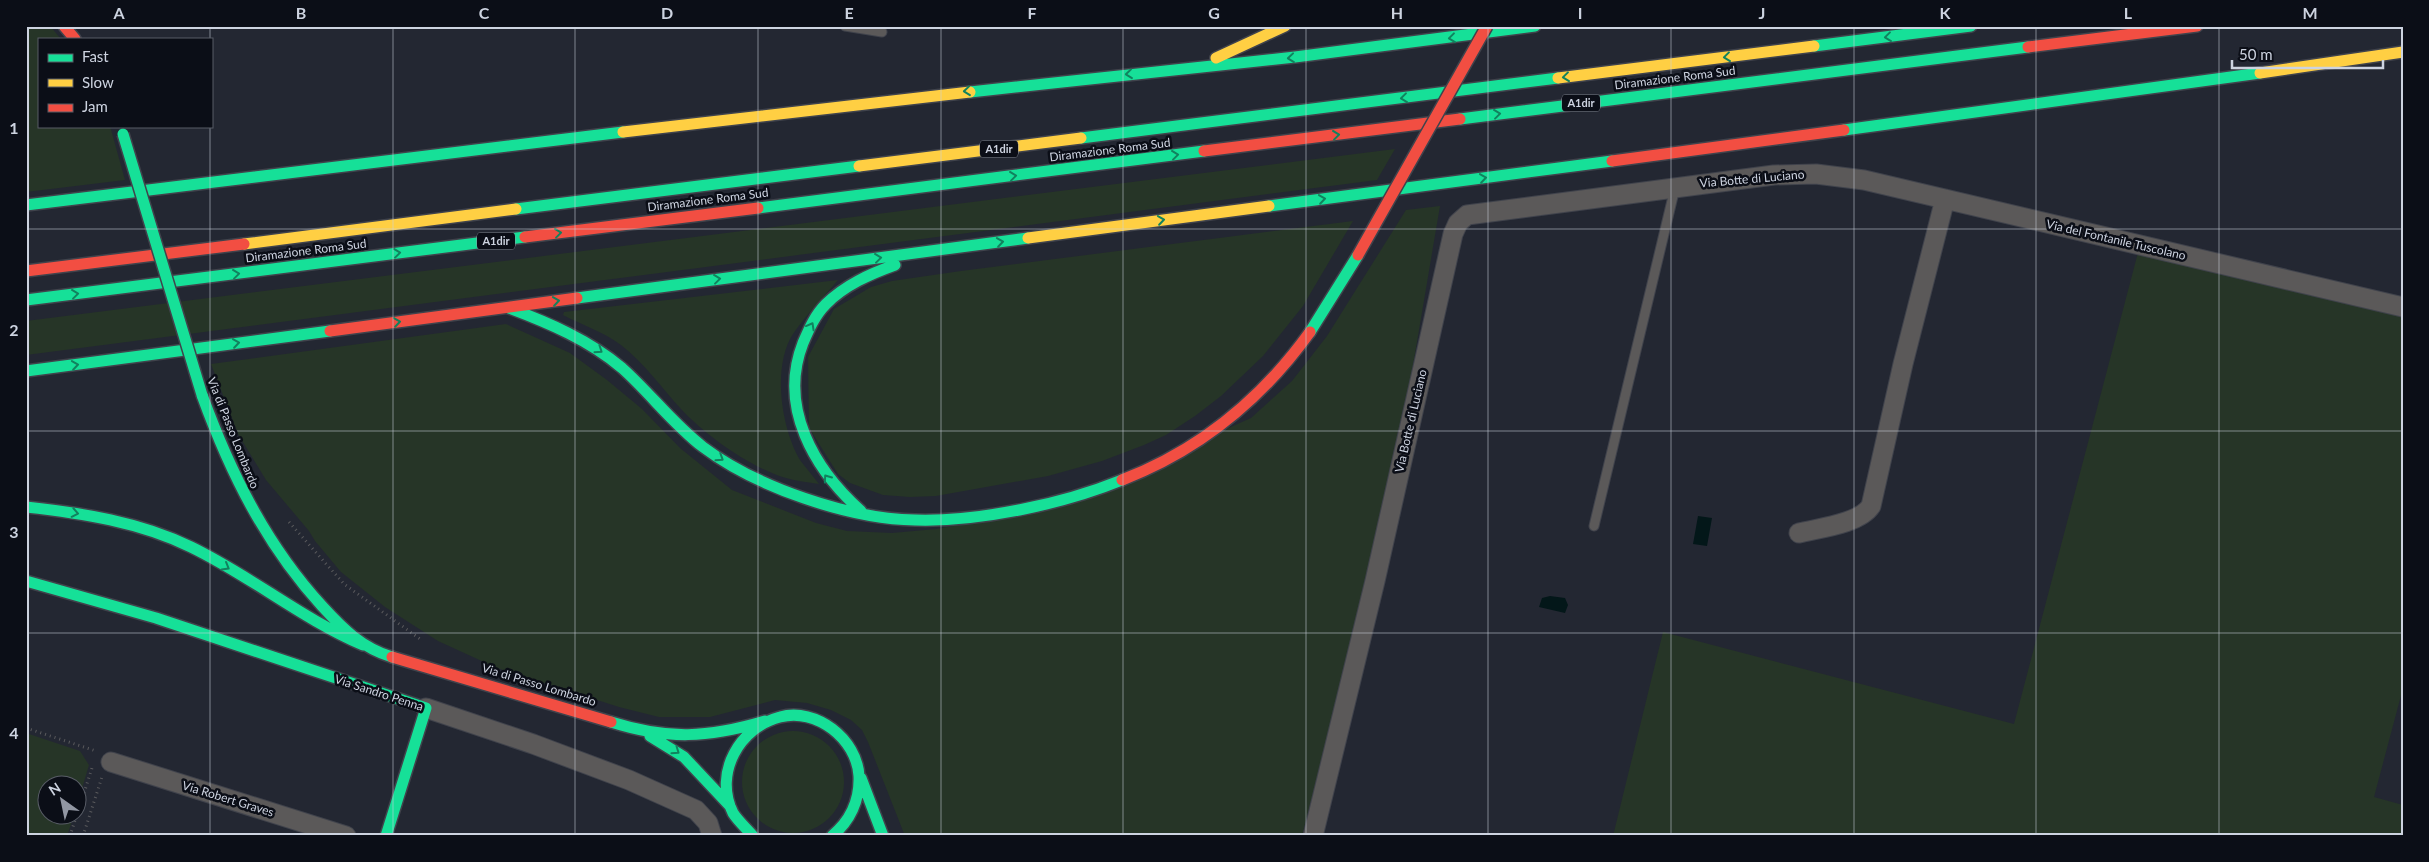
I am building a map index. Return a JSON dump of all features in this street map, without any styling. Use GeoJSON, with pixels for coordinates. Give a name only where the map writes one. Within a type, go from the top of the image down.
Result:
{"type":"FeatureCollection","features":[{"type":"Feature","properties":{"kind":"main road"},"geometry":{"type":"LineString","coordinates":[[64,26],[74,38]]}},
{"type":"Feature","properties":{"kind":"main road"},"geometry":{"type":"LineString","coordinates":[[1196,67],[1285,26]]}},
{"type":"Feature","properties":{"kind":"main road"},"geometry":{"type":"LineString","coordinates":[[507,307],[562,329],[601,352],[634,379],[687,434],[726,462],[785,492],[822,504],[915,521],[1020,510],[1087,494],[1129,478],[1167,460],[1223,426],[1273,379],[1312,331],[1358,254],[1487,26]]}},
{"type":"Feature","properties":{"kind":"main road"},"geometry":{"type":"LineString","coordinates":[[26,205],[852,104],[1312,55],[1535,26]]}},
{"type":"Feature","properties":{"kind":"main road","name":"Diramazione Roma Sud"},"geometry":{"type":"LineString","coordinates":[[26,271],[1971,26]]}},
{"type":"Feature","properties":{"kind":"main road","name":"Diramazione Roma Sud"},"geometry":{"type":"LineString","coordinates":[[26,300],[2197,26]]}},
{"type":"Feature","properties":{"kind":"main road"},"geometry":{"type":"LineString","coordinates":[[26,371],[2197,84],[2403,52]]}},
{"type":"Feature","properties":{"kind":"main road","name":"Via di Passo Lombardo"},"geometry":{"type":"LineString","coordinates":[[122,130],[202,395],[236,481],[261,525],[303,583],[362,645],[633,728],[664,735],[689,736],[733,731],[786,716],[797,715],[819,720],[838,732],[846,741],[852,750],[859,772]]}},
{"type":"Feature","properties":{"kind":"main road"},"geometry":{"type":"LineString","coordinates":[[862,512],[834,487],[808,446],[798,415],[795,394],[794,376],[800,351],[821,310],[840,292],[883,270],[952,248]]}},
{"type":"Feature","properties":{"kind":"main road"},"geometry":{"type":"LineString","coordinates":[[26,507],[61,510],[132,524],[191,547],[253,582],[312,622],[362,645]]}},
{"type":"Feature","properties":{"kind":"main road","name":"Via Sandro Penna"},"geometry":{"type":"LineString","coordinates":[[26,581],[156,618],[426,708]]}},
{"type":"Feature","properties":{"kind":"main road"},"geometry":{"type":"LineString","coordinates":[[386,836],[426,708]]}},
{"type":"Feature","properties":{"kind":"main road"},"geometry":{"type":"LineString","coordinates":[[730,806],[726,774],[730,758],[746,734],[765,721]]}},
{"type":"Feature","properties":{"kind":"main road","name":"Via di Passo Lombardo"},"geometry":{"type":"LineString","coordinates":[[633,728],[662,741],[682,755],[713,784],[741,824],[753,836]]}},
{"type":"Feature","properties":{"kind":"main road"},"geometry":{"type":"LineString","coordinates":[[832,836],[844,824],[856,805],[859,772]]}},
{"type":"Feature","properties":{"kind":"main road"},"geometry":{"type":"LineString","coordinates":[[859,772],[883,836]]}},
{"type":"Feature","properties":{"kind":"street","name":"Via Botte di Luciano"},"geometry":{"type":"LineString","coordinates":[[1312,836],[1375,581],[1456,226],[1462,218],[1475,212],[1774,175],[1828,175]]}},
{"type":"Feature","properties":{"kind":"street","name":"Via del Fontanile Tuscolano"},"geometry":{"type":"LineString","coordinates":[[1828,175],[1858,179],[2403,307]]}},
{"type":"Feature","properties":{"kind":"street"},"geometry":{"type":"LineString","coordinates":[[1799,533],[1856,518],[1871,506],[1903,364],[1945,199]]}},
{"type":"Feature","properties":{"kind":"street","name":"Via Sandro Penna"},"geometry":{"type":"LineString","coordinates":[[426,708],[565,755],[647,788],[696,810],[708,823],[712,836]]}},
{"type":"Feature","properties":{"kind":"street","name":"Via Robert Graves"},"geometry":{"type":"LineString","coordinates":[[111,762],[346,836]]}},
{"type":"Feature","properties":{"kind":"lane"},"geometry":{"type":"LineString","coordinates":[[845,26],[882,32]]}},
{"type":"Feature","properties":{"kind":"lane"},"geometry":{"type":"LineString","coordinates":[[1594,526],[1676,187]]}},
{"type":"Feature","properties":{"kind":"path"},"geometry":{"type":"LineString","coordinates":[[283,515],[344,584],[423,641]]}},
{"type":"Feature","properties":{"kind":"path"},"geometry":{"type":"LineString","coordinates":[[26,728],[98,751],[88,781]]}},
{"type":"Feature","properties":{"kind":"path"},"geometry":{"type":"LineString","coordinates":[[83,836],[107,761],[111,762]]}},
{"type":"Feature","properties":{"kind":"path"},"geometry":{"type":"LineString","coordinates":[[70,836],[74,824]]}},
{"type":"Feature","properties":{"kind":"green space"},"geometry":{"type":"Polygon","coordinates":[[[26,26],[50,26],[60,38],[38,38],[38,128],[111,128],[125,180],[26,192],[26,26]]]}},
{"type":"Feature","properties":{"kind":"green space"},"geometry":{"type":"Polygon","coordinates":[[[1395,149],[1377,180],[26,355],[26,321],[1395,149]]]}},
{"type":"Feature","properties":{"kind":"green space"},"geometry":{"type":"Polygon","coordinates":[[[1440,206],[1409,389],[1356,626],[1302,836],[905,836],[862,730],[851,720],[831,710],[807,703],[775,700],[710,717],[659,717],[619,707],[497,668],[438,641],[385,607],[341,572],[266,480],[238,434],[211,364],[506,324],[570,353],[607,380],[642,409],[680,448],[732,490],[816,523],[847,531],[892,533],[936,529],[1042,511],[1251,418],[1292,381],[1327,336],[1406,210],[1440,206]]]}},
{"type":"Feature","properties":{"kind":"green space"},"geometry":{"type":"Polygon","coordinates":[[[1353,221],[1303,306],[1263,356],[1221,396],[1166,435],[1102,461],[1048,476],[936,496],[883,495],[850,483],[838,474],[809,428],[808,357],[834,309],[871,287],[892,281],[961,271],[1353,221]]]}},
{"type":"Feature","properties":{"kind":"green space"},"geometry":{"type":"Polygon","coordinates":[[[2140,245],[2403,307],[2403,688],[2374,797],[2403,805],[2403,836],[1613,836],[1663,632],[2014,724],[2140,245]]]}},
{"type":"Feature","properties":{"kind":"green space"},"geometry":{"type":"Polygon","coordinates":[[[838,280],[793,334],[786,347],[781,379],[784,415],[793,447],[800,460],[819,484],[790,479],[772,473],[744,459],[716,440],[691,419],[645,367],[621,345],[600,332],[563,315],[564,312],[838,280]]]}},
{"type":"Feature","properties":{"kind":"green space"},"geometry":{"type":"Polygon","coordinates":[[[793,731],[812,735],[829,746],[840,763],[844,782],[840,801],[829,818],[812,829],[793,833],[774,829],[757,818],[746,801],[742,782],[746,763],[757,746],[774,735],[793,731]]]}},
{"type":"Feature","properties":{"kind":"green space"},"geometry":{"type":"Polygon","coordinates":[[[26,733],[80,751],[89,765],[86,774],[38,774],[38,824],[71,824],[67,836],[26,836],[26,733]]]}},
{"type":"Feature","properties":{"kind":"shaded area"},"geometry":{"type":"Polygon","coordinates":[[[1698,516],[1712,518],[1707,546],[1693,544],[1698,516]]]}},
{"type":"Feature","properties":{"kind":"shaded area"},"geometry":{"type":"Polygon","coordinates":[[[1550,596],[1565,598],[1568,605],[1565,613],[1539,607],[1542,598],[1550,596]]]}},
{"type":"Feature","properties":{"kind":"traffic: fast"},"geometry":{"type":"LineString","coordinates":[[970,92],[1295,57],[1535,26]]}},
{"type":"Feature","properties":{"kind":"traffic: fast"},"geometry":{"type":"LineString","coordinates":[[1814,46],[1971,26]]}},
{"type":"Feature","properties":{"kind":"traffic: fast"},"geometry":{"type":"LineString","coordinates":[[1460,119],[2028,47]]}},
{"type":"Feature","properties":{"kind":"traffic: fast"},"geometry":{"type":"LineString","coordinates":[[1844,130],[2260,73]]}},
{"type":"Feature","properties":{"kind":"traffic: fast"},"geometry":{"type":"LineString","coordinates":[[1081,138],[1558,78]]}},
{"type":"Feature","properties":{"kind":"traffic: fast"},"geometry":{"type":"LineString","coordinates":[[26,205],[623,132]]}},
{"type":"Feature","properties":{"kind":"traffic: fast"},"geometry":{"type":"LineString","coordinates":[[123,134],[202,395]]}},
{"type":"Feature","properties":{"kind":"traffic: fast"},"geometry":{"type":"LineString","coordinates":[[758,208],[1204,151]]}},
{"type":"Feature","properties":{"kind":"traffic: fast"},"geometry":{"type":"LineString","coordinates":[[1269,206],[1612,161]]}},
{"type":"Feature","properties":{"kind":"traffic: fast"},"geometry":{"type":"LineString","coordinates":[[516,209],[859,166]]}},
{"type":"Feature","properties":{"kind":"traffic: fast"},"geometry":{"type":"LineString","coordinates":[[26,300],[525,237]]}},
{"type":"Feature","properties":{"kind":"traffic: fast"},"geometry":{"type":"LineString","coordinates":[[577,298],[1028,238]]}},
{"type":"Feature","properties":{"kind":"traffic: fast"},"geometry":{"type":"LineString","coordinates":[[1310,332],[1358,255]]}},
{"type":"Feature","properties":{"kind":"traffic: fast"},"geometry":{"type":"LineString","coordinates":[[861,511],[829,476],[815,456],[805,435],[798,413],[795,390],[796,367],[803,343],[815,317],[822,308],[841,291],[876,272],[895,265]]}},
{"type":"Feature","properties":{"kind":"traffic: fast"},"geometry":{"type":"LineString","coordinates":[[509,308],[568,333],[609,358],[622,368],[692,438],[725,462],[776,487],[833,507],[889,518],[915,520],[966,518],[993,515],[1047,504],[1074,497],[1122,480]]}},
{"type":"Feature","properties":{"kind":"traffic: fast"},"geometry":{"type":"LineString","coordinates":[[26,371],[330,331]]}},
{"type":"Feature","properties":{"kind":"traffic: fast"},"geometry":{"type":"LineString","coordinates":[[202,395],[225,452],[252,507],[267,533],[302,583],[345,630],[362,643],[392,657]]}},
{"type":"Feature","properties":{"kind":"traffic: fast"},"geometry":{"type":"LineString","coordinates":[[26,507],[110,520],[172,538],[213,558],[319,623],[363,645]]}},
{"type":"Feature","properties":{"kind":"traffic: fast"},"geometry":{"type":"LineString","coordinates":[[26,581],[156,618],[426,708],[386,836]]}},
{"type":"Feature","properties":{"kind":"traffic: fast"},"geometry":{"type":"LineString","coordinates":[[753,836],[733,813],[726,783],[729,768],[734,754],[742,741],[753,731],[766,722],[794,715],[807,717],[832,729],[843,738],[857,762],[859,785],[856,802],[849,817],[832,836]]}},
{"type":"Feature","properties":{"kind":"traffic: fast"},"geometry":{"type":"LineString","coordinates":[[611,722],[651,732],[688,735],[725,731],[765,721]]}},
{"type":"Feature","properties":{"kind":"traffic: fast"},"geometry":{"type":"LineString","coordinates":[[650,736],[684,757],[730,806]]}},
{"type":"Feature","properties":{"kind":"traffic: fast"},"geometry":{"type":"LineString","coordinates":[[861,778],[883,836]]}},
{"type":"Feature","properties":{"kind":"traffic: slow"},"geometry":{"type":"LineString","coordinates":[[1216,58],[1285,26]]}},
{"type":"Feature","properties":{"kind":"traffic: slow"},"geometry":{"type":"LineString","coordinates":[[1558,78],[1814,46]]}},
{"type":"Feature","properties":{"kind":"traffic: slow"},"geometry":{"type":"LineString","coordinates":[[2260,73],[2403,52]]}},
{"type":"Feature","properties":{"kind":"traffic: slow"},"geometry":{"type":"LineString","coordinates":[[623,132],[970,92]]}},
{"type":"Feature","properties":{"kind":"traffic: slow"},"geometry":{"type":"LineString","coordinates":[[859,166],[1081,138]]}},
{"type":"Feature","properties":{"kind":"traffic: slow"},"geometry":{"type":"LineString","coordinates":[[1028,238],[1269,206]]}},
{"type":"Feature","properties":{"kind":"traffic: slow"},"geometry":{"type":"LineString","coordinates":[[244,244],[516,209]]}},
{"type":"Feature","properties":{"kind":"traffic: jam"},"geometry":{"type":"LineString","coordinates":[[64,26],[74,38]]}},
{"type":"Feature","properties":{"kind":"traffic: jam"},"geometry":{"type":"LineString","coordinates":[[1358,255],[1487,26]]}},
{"type":"Feature","properties":{"kind":"traffic: jam"},"geometry":{"type":"LineString","coordinates":[[2028,47],[2197,26]]}},
{"type":"Feature","properties":{"kind":"traffic: jam"},"geometry":{"type":"LineString","coordinates":[[1204,151],[1460,119]]}},
{"type":"Feature","properties":{"kind":"traffic: jam"},"geometry":{"type":"LineString","coordinates":[[1612,161],[1844,130]]}},
{"type":"Feature","properties":{"kind":"traffic: jam"},"geometry":{"type":"LineString","coordinates":[[525,237],[758,208]]}},
{"type":"Feature","properties":{"kind":"traffic: jam"},"geometry":{"type":"LineString","coordinates":[[26,271],[244,244]]}},
{"type":"Feature","properties":{"kind":"traffic: jam"},"geometry":{"type":"LineString","coordinates":[[330,331],[577,298]]}},
{"type":"Feature","properties":{"kind":"traffic: jam"},"geometry":{"type":"LineString","coordinates":[[1122,480],[1177,454],[1227,420],[1271,380],[1310,332]]}},
{"type":"Feature","properties":{"kind":"traffic: jam"},"geometry":{"type":"LineString","coordinates":[[392,657],[611,722]]}}]}
